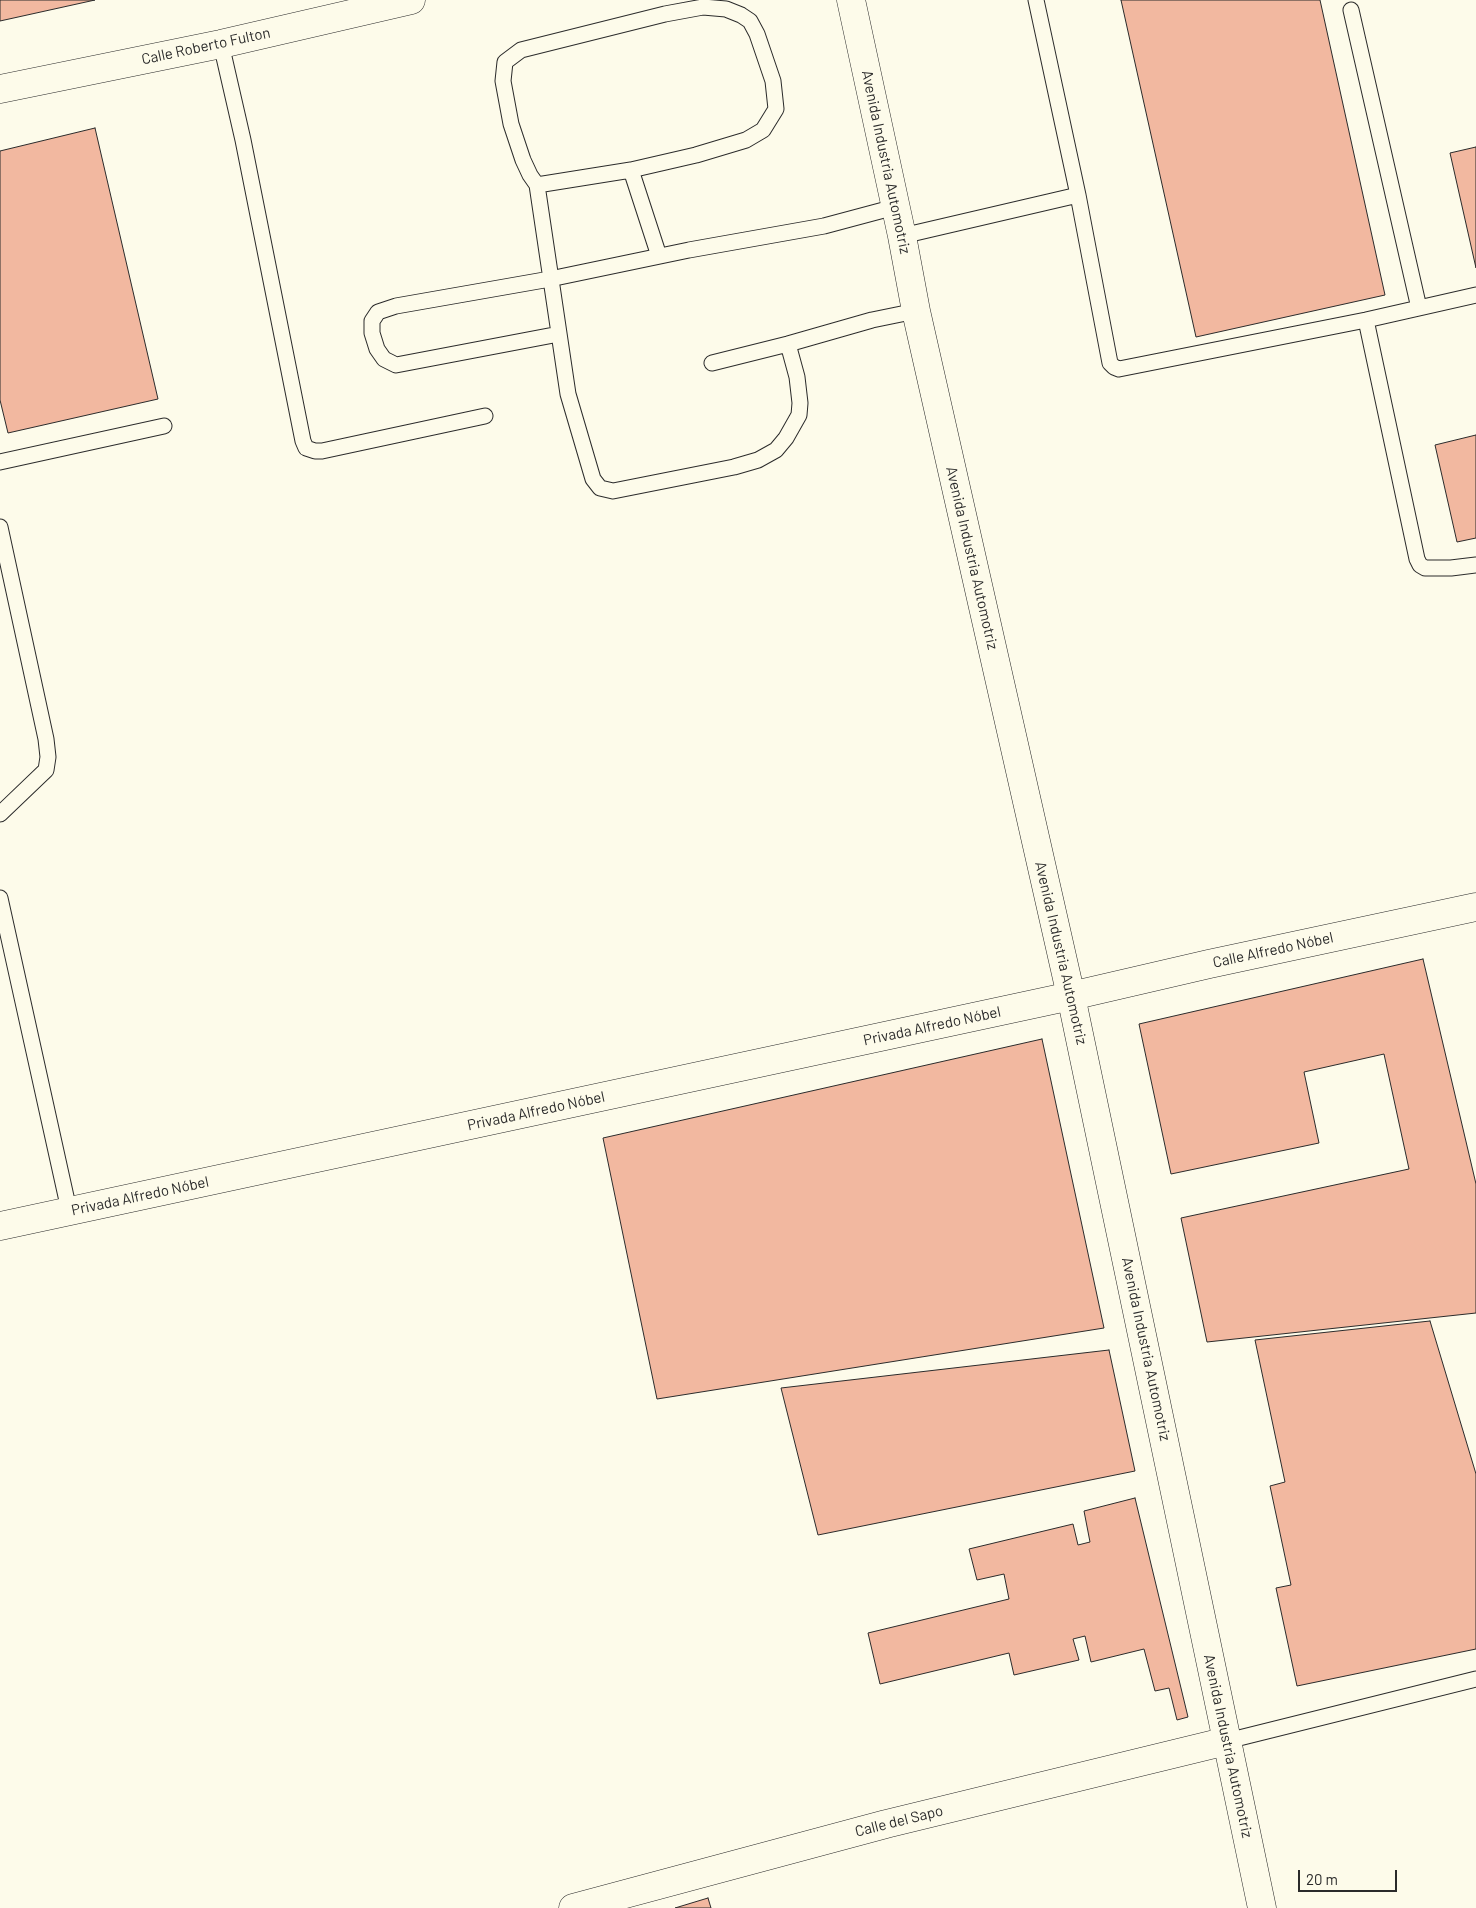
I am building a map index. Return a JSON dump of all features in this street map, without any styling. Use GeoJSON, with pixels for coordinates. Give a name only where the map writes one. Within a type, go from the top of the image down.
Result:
{"type":"FeatureCollection","features":[{"type":"Feature","properties":{"kind":"main road","name":"Calle Roberto Fulton"},"geometry":{"type":"LineString","coordinates":[[0,89],[221,44],[411,0]]}},
{"type":"Feature","properties":{"kind":"main road","name":"Avenida Industria Automotriz"},"geometry":{"type":"LineString","coordinates":[[851,0],[902,236],[916,311],[1071,996],[1146,1344],[1262,1908]]}},
{"type":"Feature","properties":{"kind":"main road","name":"Calle Alfredo Nóbel"},"geometry":{"type":"LineString","coordinates":[[1071,996],[1209,964],[1476,907]]}},
{"type":"Feature","properties":{"kind":"main road","name":"Privada Alfredo Nóbel"},"geometry":{"type":"LineString","coordinates":[[0,1226],[1071,996]]}},
{"type":"Feature","properties":{"kind":"main road","name":"Calle del Sapo"},"geometry":{"type":"LineString","coordinates":[[573,1908],[886,1824],[1227,1740]]}},
{"type":"Feature","properties":{"kind":"lane"},"geometry":{"type":"LineString","coordinates":[[1036,0],[1078,196],[1110,363],[1116,368],[1366,320],[1476,295]]}},
{"type":"Feature","properties":{"kind":"lane"},"geometry":{"type":"LineString","coordinates":[[537,185],[631,170],[746,140],[763,130],[776,109],[773,81],[757,34],[750,21],[741,15],[726,9],[703,7],[665,14],[522,50],[515,53],[505,62],[503,81],[511,124],[522,160],[537,185],[550,279],[572,408],[593,479],[600,488],[614,491],[734,467],[758,460],[776,450],[786,438],[799,415],[800,403],[797,377],[788,344]]}},
{"type":"Feature","properties":{"kind":"lane"},"geometry":{"type":"LineString","coordinates":[[1351,10],[1419,308]]}},
{"type":"Feature","properties":{"kind":"lane"},"geometry":{"type":"LineString","coordinates":[[221,44],[243,140],[303,441],[306,448],[315,451],[322,450],[485,416]]}},
{"type":"Feature","properties":{"kind":"lane"},"geometry":{"type":"LineString","coordinates":[[631,170],[659,256]]}},
{"type":"Feature","properties":{"kind":"lane"},"geometry":{"type":"LineString","coordinates":[[902,236],[1078,196]]}},
{"type":"Feature","properties":{"kind":"lane"},"geometry":{"type":"LineString","coordinates":[[559,334],[396,365],[384,360],[378,349],[372,333],[372,321],[376,314],[396,306],[550,279],[659,256],[824,226],[895,208]]}},
{"type":"Feature","properties":{"kind":"lane"},"geometry":{"type":"LineString","coordinates":[[712,363],[872,320],[916,311]]}},
{"type":"Feature","properties":{"kind":"lane"},"geometry":{"type":"LineString","coordinates":[[1366,320],[1417,559],[1420,565],[1425,568],[1451,568],[1476,565]]}},
{"type":"Feature","properties":{"kind":"lane"},"geometry":{"type":"LineString","coordinates":[[0,462],[164,426]]}},
{"type":"Feature","properties":{"kind":"lane"},"geometry":{"type":"LineString","coordinates":[[0,527],[46,740],[48,757],[46,770],[0,814]]}},
{"type":"Feature","properties":{"kind":"lane"},"geometry":{"type":"LineString","coordinates":[[0,898],[70,1210]]}},
{"type":"Feature","properties":{"kind":"lane"},"geometry":{"type":"LineString","coordinates":[[1227,1740],[1476,1679]]}},
{"type":"Feature","properties":{"kind":"building"},"geometry":{"type":"Polygon","coordinates":[[[0,0],[95,0],[0,21],[0,0]]]}},
{"type":"Feature","properties":{"kind":"building"},"geometry":{"type":"Polygon","coordinates":[[[1121,0],[1320,0],[1385,295],[1196,337],[1121,0]]]}},
{"type":"Feature","properties":{"kind":"building"},"geometry":{"type":"Polygon","coordinates":[[[95,128],[158,399],[8,433],[0,400],[0,151],[95,128]]]}},
{"type":"Feature","properties":{"kind":"building"},"geometry":{"type":"Polygon","coordinates":[[[1476,147],[1476,268],[1450,153],[1476,147]]]}},
{"type":"Feature","properties":{"kind":"building"},"geometry":{"type":"Polygon","coordinates":[[[1476,435],[1476,538],[1457,542],[1435,445],[1476,435]]]}},
{"type":"Feature","properties":{"kind":"building"},"geometry":{"type":"Polygon","coordinates":[[[1423,959],[1476,1184],[1476,1313],[1207,1342],[1181,1218],[1409,1169],[1384,1054],[1304,1072],[1319,1143],[1171,1174],[1139,1024],[1423,959]]]}},
{"type":"Feature","properties":{"kind":"building"},"geometry":{"type":"Polygon","coordinates":[[[1042,1039],[1104,1328],[657,1399],[603,1138],[1042,1039]]]}},
{"type":"Feature","properties":{"kind":"building"},"geometry":{"type":"Polygon","coordinates":[[[1430,1321],[1476,1474],[1476,1649],[1297,1686],[1276,1588],[1291,1585],[1270,1486],[1285,1482],[1255,1340],[1430,1321]]]}},
{"type":"Feature","properties":{"kind":"building"},"geometry":{"type":"Polygon","coordinates":[[[1109,1350],[1135,1471],[818,1535],[781,1388],[1109,1350]]]}},
{"type":"Feature","properties":{"kind":"building"},"geometry":{"type":"Polygon","coordinates":[[[1135,1498],[1188,1717],[1177,1720],[1169,1688],[1155,1691],[1144,1649],[1091,1662],[1085,1636],[1073,1639],[1079,1660],[1014,1675],[1009,1653],[880,1684],[868,1633],[1009,1599],[1004,1574],[977,1580],[969,1549],[1073,1524],[1078,1545],[1090,1542],[1084,1511],[1135,1498]]]}},
{"type":"Feature","properties":{"kind":"building"},"geometry":{"type":"Polygon","coordinates":[[[708,1898],[711,1908],[675,1908],[708,1898]]]}}]}
